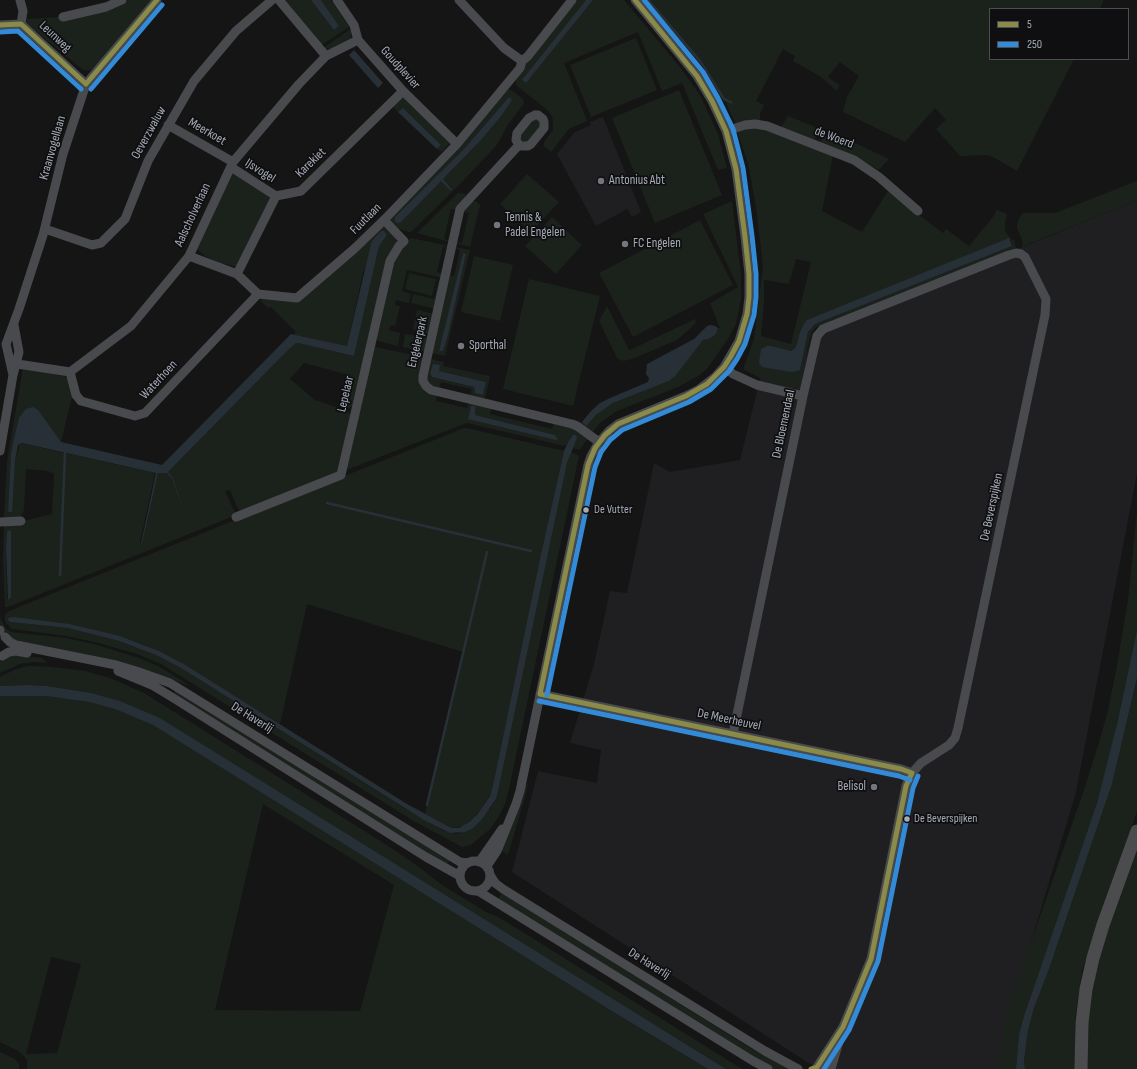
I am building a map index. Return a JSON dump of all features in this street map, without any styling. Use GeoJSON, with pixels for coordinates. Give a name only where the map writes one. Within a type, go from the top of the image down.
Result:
{"type":"FeatureCollection","features":[{"type":"Feature","properties":{"kind":"highway"},"geometry":{"type":"LineString","coordinates":[[1081,1069],[1082,1023],[1086,989],[1092,958],[1102,925],[1137,831]]}},
{"type":"Feature","properties":{"kind":"street"},"geometry":{"type":"LineString","coordinates":[[20,0],[23,11],[21,24]]}},
{"type":"Feature","properties":{"kind":"street"},"geometry":{"type":"LineString","coordinates":[[63,17],[106,7],[122,0]]}},
{"type":"Feature","properties":{"kind":"street","name":"Kraanvogellaan"},"geometry":{"type":"LineString","coordinates":[[0,451],[13,375],[13,364],[19,352],[12,335],[14,324],[45,229],[63,154],[86,84],[157,0]]}},
{"type":"Feature","properties":{"kind":"street","name":"Oeverzwaluw"},"geometry":{"type":"LineString","coordinates":[[45,229],[92,244],[101,243],[125,219],[148,161],[194,81],[236,31],[272,0]]}},
{"type":"Feature","properties":{"kind":"street"},"geometry":{"type":"LineString","coordinates":[[279,0],[326,56]]}},
{"type":"Feature","properties":{"kind":"street","name":"Goudplevier"},"geometry":{"type":"LineString","coordinates":[[337,0],[354,26],[358,40],[403,91],[457,144]]}},
{"type":"Feature","properties":{"kind":"street"},"geometry":{"type":"LineString","coordinates":[[458,0],[504,48],[522,61]]}},
{"type":"Feature","properties":{"kind":"street","name":"Fuutlaan"},"geometry":{"type":"LineString","coordinates":[[258,294],[296,298],[354,249],[457,144],[520,68],[522,61],[528,56],[572,0]]}},
{"type":"Feature","properties":{"kind":"street"},"geometry":{"type":"LineString","coordinates":[[478,891],[484,889],[487,885],[485,868],[510,819],[520,791],[591,456],[599,442],[610,430],[626,420],[686,396],[698,390],[711,380],[724,367],[739,341],[748,314],[749,274],[740,196],[733,154],[726,131],[712,100],[697,76],[635,0]]}},
{"type":"Feature","properties":{"kind":"street","name":"Leunweg"},"geometry":{"type":"LineString","coordinates":[[0,25],[21,24],[86,84]]}},
{"type":"Feature","properties":{"kind":"street","name":"Aalscholverlaan"},"geometry":{"type":"LineString","coordinates":[[70,372],[131,326],[189,256],[232,165],[299,84],[326,56],[358,40]]}},
{"type":"Feature","properties":{"kind":"street","name":"Karekiet"},"geometry":{"type":"LineString","coordinates":[[276,196],[301,191],[403,91]]}},
{"type":"Feature","properties":{"kind":"street","name":"de Woerd"},"geometry":{"type":"LineString","coordinates":[[726,131],[756,124],[767,126],[854,160],[879,176],[918,211]]}},
{"type":"Feature","properties":{"kind":"street","name":"Meerkoet"},"geometry":{"type":"LineString","coordinates":[[168,125],[232,165]]}},
{"type":"Feature","properties":{"kind":"street","name":"Engelerpark"},"geometry":{"type":"LineString","coordinates":[[519,145],[460,209],[423,380],[426,386],[431,390],[578,426],[599,442]]}},
{"type":"Feature","properties":{"kind":"street","name":"IJsvogel"},"geometry":{"type":"LineString","coordinates":[[232,165],[276,196]]}},
{"type":"Feature","properties":{"kind":"street"},"geometry":{"type":"LineString","coordinates":[[237,274],[276,196]]}},
{"type":"Feature","properties":{"kind":"street","name":"Lepelaar"},"geometry":{"type":"LineString","coordinates":[[236,517],[340,475],[390,261],[399,246],[404,241],[384,220]]}},
{"type":"Feature","properties":{"kind":"street","name":"De Bloemendaal"},"geometry":{"type":"LineString","coordinates":[[733,734],[803,396],[817,336],[823,329],[1009,255],[1016,253],[1021,254]]}},
{"type":"Feature","properties":{"kind":"street","name":"De Beverspijken"},"geometry":{"type":"LineString","coordinates":[[830,1069],[843,1028],[871,959],[906,786],[912,773],[921,763],[949,744],[955,738],[960,720],[1045,315],[1046,299],[1029,262],[1026,257],[1021,254]]}},
{"type":"Feature","properties":{"kind":"street"},"geometry":{"type":"LineString","coordinates":[[189,256],[237,274],[258,294]]}},
{"type":"Feature","properties":{"kind":"street","name":"Waterhoen"},"geometry":{"type":"LineString","coordinates":[[70,372],[76,395],[81,401],[135,416],[145,413],[258,294]]}},
{"type":"Feature","properties":{"kind":"street"},"geometry":{"type":"LineString","coordinates":[[0,332],[12,335]]}},
{"type":"Feature","properties":{"kind":"street"},"geometry":{"type":"LineString","coordinates":[[13,364],[70,372]]}},
{"type":"Feature","properties":{"kind":"street"},"geometry":{"type":"LineString","coordinates":[[724,367],[733,374],[757,385],[803,396]]}},
{"type":"Feature","properties":{"kind":"street"},"geometry":{"type":"LineString","coordinates":[[0,522],[22,521]]}},
{"type":"Feature","properties":{"kind":"street"},"geometry":{"type":"LineString","coordinates":[[1,632],[6,648],[1,657]]}},
{"type":"Feature","properties":{"kind":"street","name":"De Haverlij"},"geometry":{"type":"LineString","coordinates":[[1,632],[10,642],[16,645],[116,665],[170,683],[460,862],[468,863]]}},
{"type":"Feature","properties":{"kind":"street","name":"De Haverlij"},"geometry":{"type":"LineString","coordinates":[[1,657],[9,652],[16,651],[88,663],[115,670],[152,685],[426,857],[460,876]]}},
{"type":"Feature","properties":{"kind":"street","name":"De Meerheuvel"},"geometry":{"type":"LineString","coordinates":[[540,694],[901,768],[912,773]]}},
{"type":"Feature","properties":{"kind":"street"},"geometry":{"type":"LineString","coordinates":[[485,868],[473,862],[464,866],[460,876],[466,888],[478,891],[768,1069]]}},
{"type":"Feature","properties":{"kind":"street","name":"De Haverlij"},"geometry":{"type":"LineString","coordinates":[[485,868],[493,880],[503,888],[765,1051],[798,1069]]}},
{"type":"Feature","properties":{"kind":"street","name":"De Beverspijken"},"geometry":{"type":"LineString","coordinates":[[818,1068],[843,1028]]}},
{"type":"Feature","properties":{"kind":"shaded area"},"geometry":{"type":"Polygon","coordinates":[[[129,0],[151,0],[104,58],[91,70],[83,70],[26,23],[27,19],[60,17],[106,9],[129,0]]]}},
{"type":"Feature","properties":{"kind":"shaded area"},"geometry":{"type":"Polygon","coordinates":[[[282,0],[311,0],[334,30],[339,26],[321,0],[331,0],[348,25],[350,24],[351,26],[320,46],[282,0]]]}},
{"type":"Feature","properties":{"kind":"shaded area"},"geometry":{"type":"Polygon","coordinates":[[[311,0],[321,0],[339,26],[334,30],[311,0]]]}},
{"type":"Feature","properties":{"kind":"shaded area"},"geometry":{"type":"Polygon","coordinates":[[[577,0],[586,0],[522,81],[526,83],[593,0],[624,0],[680,67],[700,95],[718,134],[727,168],[718,170],[682,83],[662,91],[638,32],[564,63],[587,121],[569,129],[551,152],[544,146],[544,142],[553,130],[552,116],[546,109],[517,86],[516,78],[525,62],[530,58],[577,0]]]}},
{"type":"Feature","properties":{"kind":"shaded area"},"geometry":{"type":"Polygon","coordinates":[[[586,0],[593,0],[526,83],[522,80],[586,0]]]}},
{"type":"Feature","properties":{"kind":"shaded area"},"geometry":{"type":"Polygon","coordinates":[[[647,0],[650,0],[701,60],[725,98],[733,102],[732,104],[723,100],[703,67],[647,0]]]}},
{"type":"Feature","properties":{"kind":"shaded area"},"geometry":{"type":"Polygon","coordinates":[[[650,0],[1104,0],[1100,8],[989,8],[989,60],[1073,60],[1017,171],[993,157],[986,155],[960,156],[936,129],[946,120],[935,108],[905,142],[843,112],[847,97],[859,76],[840,62],[828,77],[839,85],[837,91],[821,77],[793,61],[795,56],[783,49],[756,101],[764,105],[760,114],[760,121],[735,123],[725,101],[732,104],[733,102],[725,98],[701,60],[650,0]]]}},
{"type":"Feature","properties":{"kind":"shaded area"},"geometry":{"type":"Polygon","coordinates":[[[352,28],[353,30],[350,40],[332,50],[323,48],[352,28]]]}},
{"type":"Feature","properties":{"kind":"shaded area"},"geometry":{"type":"Polygon","coordinates":[[[636,38],[657,90],[591,117],[570,65],[636,38]]]}},
{"type":"Feature","properties":{"kind":"shaded area"},"geometry":{"type":"Polygon","coordinates":[[[354,50],[383,83],[378,88],[349,55],[354,50]]]}},
{"type":"Feature","properties":{"kind":"shaded area"},"geometry":{"type":"Polygon","coordinates":[[[508,89],[523,99],[524,103],[507,126],[496,146],[411,232],[397,228],[390,219],[508,89]],[[509,97],[464,149],[394,219],[441,181],[451,191],[452,188],[443,179],[481,140],[502,115],[512,100],[509,97]]]}},
{"type":"Feature","properties":{"kind":"shaded area"},"geometry":{"type":"Polygon","coordinates":[[[679,90],[722,195],[655,223],[612,118],[679,90]]]}},
{"type":"Feature","properties":{"kind":"shaded area"},"geometry":{"type":"Polygon","coordinates":[[[401,94],[450,143],[442,152],[437,149],[441,145],[403,108],[398,112],[390,104],[401,94]]]}},
{"type":"Feature","properties":{"kind":"shaded area"},"geometry":{"type":"Polygon","coordinates":[[[509,97],[512,100],[502,115],[481,140],[443,179],[452,189],[451,191],[441,181],[400,223],[397,223],[395,221],[395,217],[464,149],[509,97]]]}},
{"type":"Feature","properties":{"kind":"shaded area"},"geometry":{"type":"Polygon","coordinates":[[[403,108],[441,145],[437,149],[398,112],[403,108]]]}},
{"type":"Feature","properties":{"kind":"shaded area"},"geometry":{"type":"Polygon","coordinates":[[[788,116],[821,129],[814,140],[781,127],[788,116]]]}},
{"type":"Feature","properties":{"kind":"shaded area","name":"Antonius Abt"},"geometry":{"type":"Polygon","coordinates":[[[603,117],[641,212],[632,217],[627,209],[596,226],[557,154],[575,132],[591,125],[590,122],[603,117]]]}},
{"type":"Feature","properties":{"kind":"shaded area"},"geometry":{"type":"Polygon","coordinates":[[[533,119],[539,120],[541,125],[529,141],[526,143],[520,141],[520,134],[533,119]]]}},
{"type":"Feature","properties":{"kind":"shaded area"},"geometry":{"type":"Polygon","coordinates":[[[761,128],[833,155],[822,211],[862,232],[890,188],[911,209],[943,233],[946,229],[969,246],[997,210],[1007,214],[1005,231],[1012,240],[1014,240],[1016,248],[815,328],[812,332],[808,345],[800,384],[795,388],[791,389],[762,379],[743,369],[754,339],[763,266],[756,207],[748,163],[737,132],[744,129],[761,128]],[[1011,240],[807,320],[800,332],[797,347],[791,351],[771,346],[800,370],[808,332],[815,324],[1012,246],[1011,240]],[[796,259],[789,284],[764,280],[761,336],[791,344],[811,262],[796,259]]]}},
{"type":"Feature","properties":{"kind":"shaded area"},"geometry":{"type":"Polygon","coordinates":[[[828,130],[889,159],[879,170],[845,152],[820,142],[828,130]]]}},
{"type":"Feature","properties":{"kind":"shaded area"},"geometry":{"type":"Polygon","coordinates":[[[232,171],[267,191],[272,200],[239,266],[220,263],[205,256],[197,249],[232,171]]]}},
{"type":"Feature","properties":{"kind":"shaded area"},"geometry":{"type":"Polygon","coordinates":[[[527,174],[559,202],[531,232],[500,204],[527,174]]]}},
{"type":"Feature","properties":{"kind":"shaded area"},"geometry":{"type":"Polygon","coordinates":[[[1137,181],[1137,200],[1026,245],[1023,248],[1017,224],[1023,213],[1055,213],[1137,181]]]}},
{"type":"Feature","properties":{"kind":"shaded area"},"geometry":{"type":"Polygon","coordinates":[[[459,192],[467,196],[457,210],[451,209],[444,239],[450,242],[417,233],[418,232],[459,192]]]}},
{"type":"Feature","properties":{"kind":"shaded area","name":"De Vutter"},"geometry":{"type":"Polygon","coordinates":[[[1137,200],[1137,473],[1076,792],[1009,1016],[1004,1069],[818,1069],[512,872],[538,771],[597,783],[601,750],[570,743],[594,664],[610,591],[627,593],[654,463],[670,472],[740,460],[761,375],[795,390],[813,333],[1137,200]]]}},
{"type":"Feature","properties":{"kind":"shaded area"},"geometry":{"type":"Polygon","coordinates":[[[472,201],[476,201],[481,206],[470,247],[456,242],[462,243],[469,213],[463,212],[472,201]]]}},
{"type":"Feature","properties":{"kind":"shaded area"},"geometry":{"type":"Polygon","coordinates":[[[732,201],[741,275],[741,299],[736,324],[728,339],[707,369],[698,376],[678,387],[617,411],[601,422],[591,434],[580,424],[582,422],[586,425],[596,415],[613,403],[669,381],[703,340],[709,339],[716,334],[718,328],[720,328],[710,303],[738,287],[703,214],[732,201]]]}},
{"type":"Feature","properties":{"kind":"shaded area"},"geometry":{"type":"Polygon","coordinates":[[[552,217],[582,245],[556,274],[525,246],[552,217]]]}},
{"type":"Feature","properties":{"kind":"shaded area"},"geometry":{"type":"Polygon","coordinates":[[[700,220],[733,285],[633,337],[599,273],[700,220]]]}},
{"type":"Feature","properties":{"kind":"shaded area"},"geometry":{"type":"Polygon","coordinates":[[[384,226],[397,240],[354,405],[349,408],[343,403],[349,375],[304,363],[290,379],[315,400],[345,410],[351,414],[339,469],[335,474],[241,511],[238,509],[230,490],[225,491],[236,515],[5,607],[3,560],[4,526],[52,514],[54,474],[48,471],[26,469],[24,510],[18,518],[4,518],[7,461],[23,368],[67,377],[73,393],[61,442],[19,418],[11,453],[8,511],[11,513],[15,461],[20,443],[155,473],[140,543],[142,544],[158,473],[167,473],[172,479],[187,523],[173,478],[168,472],[288,350],[298,343],[354,356],[379,246],[387,235],[384,231],[363,272],[347,346],[295,335],[295,331],[271,307],[268,308],[260,300],[298,301],[384,226]],[[9,530],[7,532],[6,560],[7,598],[10,599],[11,597],[11,532],[9,530]]]}},
{"type":"Feature","properties":{"kind":"shaded area"},"geometry":{"type":"Polygon","coordinates":[[[381,231],[384,231],[387,235],[379,246],[354,356],[298,343],[288,350],[168,472],[173,478],[187,523],[172,479],[167,473],[158,473],[141,544],[156,473],[22,443],[18,445],[15,461],[12,512],[8,511],[11,453],[19,418],[26,409],[33,407],[38,410],[61,442],[162,465],[291,334],[347,346],[371,244],[381,231]]]}},
{"type":"Feature","properties":{"kind":"shaded area"},"geometry":{"type":"Polygon","coordinates":[[[411,238],[449,247],[443,246],[437,272],[444,274],[443,278],[407,270],[402,291],[411,294],[409,303],[396,300],[395,305],[400,306],[395,326],[391,325],[389,330],[400,333],[398,346],[378,341],[376,338],[392,263],[401,247],[411,238]]]}},
{"type":"Feature","properties":{"kind":"shaded area"},"geometry":{"type":"Polygon","coordinates":[[[1009,238],[1012,246],[815,324],[808,332],[800,370],[792,372],[762,367],[759,363],[761,349],[767,346],[791,351],[796,347],[800,332],[807,320],[1009,238]]]}},
{"type":"Feature","properties":{"kind":"shaded area"},"geometry":{"type":"Polygon","coordinates":[[[455,248],[470,250],[445,356],[431,353],[449,275],[454,276],[460,250],[455,248]],[[463,253],[439,350],[443,351],[448,335],[466,254],[463,253]]]}},
{"type":"Feature","properties":{"kind":"shaded area"},"geometry":{"type":"Polygon","coordinates":[[[463,253],[466,254],[448,335],[443,351],[439,351],[463,253]]]}},
{"type":"Feature","properties":{"kind":"shaded area"},"geometry":{"type":"Polygon","coordinates":[[[474,256],[513,265],[500,321],[461,312],[474,256]]]}},
{"type":"Feature","properties":{"kind":"shaded area"},"geometry":{"type":"Polygon","coordinates":[[[409,273],[436,279],[432,296],[405,289],[409,273]]]}},
{"type":"Feature","properties":{"kind":"shaded area"},"geometry":{"type":"Polygon","coordinates":[[[529,279],[600,296],[573,406],[503,389],[529,279]]]}},
{"type":"Feature","properties":{"kind":"shaded area"},"geometry":{"type":"Polygon","coordinates":[[[439,280],[442,281],[436,309],[411,303],[413,294],[434,299],[439,280]]]}},
{"type":"Feature","properties":{"kind":"shaded area"},"geometry":{"type":"Polygon","coordinates":[[[607,306],[629,350],[695,319],[696,320],[695,324],[677,340],[632,359],[623,361],[617,358],[599,321],[607,306]]]}},
{"type":"Feature","properties":{"kind":"shaded area"},"geometry":{"type":"Polygon","coordinates":[[[417,310],[435,314],[426,352],[403,347],[405,334],[417,336],[418,331],[413,329],[417,310]]]}},
{"type":"Feature","properties":{"kind":"shaded area"},"geometry":{"type":"Polygon","coordinates":[[[710,325],[718,328],[716,334],[709,339],[703,340],[675,376],[669,381],[613,403],[596,415],[586,426],[582,422],[600,403],[648,382],[649,378],[646,374],[647,364],[694,339],[710,325]]]}},
{"type":"Feature","properties":{"kind":"shaded area"},"geometry":{"type":"Polygon","coordinates":[[[375,347],[424,357],[420,375],[437,394],[436,401],[467,408],[469,402],[492,407],[490,414],[552,429],[554,423],[571,427],[587,439],[580,450],[573,448],[577,438],[573,435],[565,446],[467,423],[344,471],[375,347]],[[475,408],[469,418],[557,436],[555,435],[475,415],[475,408]]]}},
{"type":"Feature","properties":{"kind":"shaded area"},"geometry":{"type":"Polygon","coordinates":[[[430,359],[444,362],[443,366],[490,376],[485,399],[470,396],[472,389],[441,382],[439,388],[432,387],[426,376],[430,359]],[[439,365],[430,376],[474,387],[475,393],[483,395],[486,382],[439,371],[439,365]]]}},
{"type":"Feature","properties":{"kind":"shaded area"},"geometry":{"type":"Polygon","coordinates":[[[433,364],[440,365],[439,371],[486,382],[483,395],[475,393],[474,387],[432,377],[430,374],[433,364]]]}},
{"type":"Feature","properties":{"kind":"shaded area"},"geometry":{"type":"Polygon","coordinates":[[[471,406],[475,406],[475,415],[555,435],[558,439],[556,440],[468,419],[471,406]]]}},
{"type":"Feature","properties":{"kind":"shaded area"},"geometry":{"type":"Polygon","coordinates":[[[464,428],[564,451],[493,785],[490,795],[477,815],[463,826],[452,828],[425,814],[463,652],[307,604],[280,724],[184,664],[142,644],[120,636],[12,617],[8,620],[10,622],[68,628],[119,641],[156,655],[181,668],[404,808],[443,830],[458,834],[490,809],[496,799],[567,463],[571,452],[578,455],[505,804],[491,828],[471,845],[462,847],[412,820],[161,664],[137,654],[95,642],[66,636],[12,629],[5,622],[5,615],[9,611],[464,428]]]}},
{"type":"Feature","properties":{"kind":"shaded area"},"geometry":{"type":"Polygon","coordinates":[[[573,435],[576,435],[577,438],[567,463],[496,799],[482,819],[473,828],[465,832],[450,833],[424,820],[181,668],[156,655],[119,641],[68,628],[10,622],[8,620],[8,618],[13,617],[69,624],[120,636],[159,651],[184,664],[407,804],[452,828],[459,828],[477,815],[490,796],[564,451],[573,435]]]}},
{"type":"Feature","properties":{"kind":"shaded area"},"geometry":{"type":"Polygon","coordinates":[[[1137,511],[1137,630],[1110,755],[1097,803],[1024,1016],[1019,1034],[1016,1069],[999,1069],[1006,1014],[1084,790],[1108,710],[1128,600],[1137,511]]]}},
{"type":"Feature","properties":{"kind":"shaded area"},"geometry":{"type":"Polygon","coordinates":[[[9,530],[11,531],[11,597],[8,599],[6,548],[7,532],[9,530]]]}},
{"type":"Feature","properties":{"kind":"shaded area"},"geometry":{"type":"Polygon","coordinates":[[[0,617],[5,628],[11,632],[66,638],[94,644],[139,658],[160,667],[192,687],[164,676],[17,643],[8,635],[0,624],[0,617]]]}},
{"type":"Feature","properties":{"kind":"shaded area"},"geometry":{"type":"Polygon","coordinates":[[[1137,630],[1137,678],[1112,784],[1049,969],[1034,1008],[1028,1030],[1024,1061],[1025,1069],[1016,1069],[1019,1034],[1024,1016],[1097,803],[1117,724],[1137,630]]]}},
{"type":"Feature","properties":{"kind":"shaded area"},"geometry":{"type":"Polygon","coordinates":[[[12,655],[42,658],[47,663],[34,662],[20,664],[0,673],[0,661],[12,655]]]}},
{"type":"Feature","properties":{"kind":"shaded area"},"geometry":{"type":"Polygon","coordinates":[[[28,666],[85,671],[110,678],[144,693],[382,842],[415,864],[442,885],[486,912],[505,921],[742,1069],[726,1069],[160,718],[120,701],[91,693],[47,686],[0,686],[0,677],[14,670],[28,666]]]}},
{"type":"Feature","properties":{"kind":"shaded area"},"geometry":{"type":"Polygon","coordinates":[[[1137,678],[1137,811],[1082,970],[1075,1021],[1075,1069],[1025,1069],[1024,1061],[1028,1030],[1034,1008],[1049,969],[1112,784],[1137,678]]]}},
{"type":"Feature","properties":{"kind":"shaded area"},"geometry":{"type":"Polygon","coordinates":[[[0,686],[47,686],[91,693],[120,701],[160,718],[726,1069],[708,1069],[615,1013],[153,725],[115,709],[89,702],[46,696],[0,696],[0,686]]]}},
{"type":"Feature","properties":{"kind":"shaded area"},"geometry":{"type":"Polygon","coordinates":[[[176,690],[450,860],[447,865],[174,693],[176,690]]]}},
{"type":"Feature","properties":{"kind":"shaded area"},"geometry":{"type":"Polygon","coordinates":[[[0,696],[46,696],[89,702],[115,709],[153,725],[615,1013],[708,1069],[27,1069],[27,1060],[25,1057],[18,1051],[0,1042],[0,696]],[[263,804],[215,1010],[360,1011],[394,885],[263,804]],[[51,957],[26,1054],[57,1053],[81,964],[51,957]]]}},
{"type":"Feature","properties":{"kind":"shaded area"},"geometry":{"type":"Polygon","coordinates":[[[528,784],[508,855],[500,850],[525,786],[528,784]]]}},
{"type":"Feature","properties":{"kind":"shaded area"},"geometry":{"type":"Polygon","coordinates":[[[1137,839],[1137,1069],[1085,1069],[1088,985],[1137,839]]]}},
{"type":"Feature","properties":{"kind":"shaded area"},"geometry":{"type":"Polygon","coordinates":[[[502,893],[752,1049],[793,1069],[772,1069],[498,899],[502,893]]]}},
{"type":"Feature","properties":{"kind":"shaded area"},"geometry":{"type":"Polygon","coordinates":[[[0,1052],[15,1059],[19,1064],[19,1069],[0,1069],[0,1052]]]}},
{"type":"Feature","properties":{"kind":"waterway"},"geometry":{"type":"LineString","coordinates":[[60,575],[65,453]]}},
{"type":"Feature","properties":{"kind":"waterway"},"geometry":{"type":"LineString","coordinates":[[327,503],[531,551]]}},
{"type":"Feature","properties":{"kind":"waterway"},"geometry":{"type":"LineString","coordinates":[[427,805],[487,552]]}},
{"type":"Feature","properties":{"kind":"transit line","name":"5"},"geometry":{"type":"LineString","coordinates":[[86,84],[157,0]]}},
{"type":"Feature","properties":{"kind":"transit line","name":"5"},"geometry":{"type":"LineString","coordinates":[[540,694],[588,465],[595,448],[605,435],[618,424],[686,396],[707,384],[724,367],[731,356],[739,341],[747,314],[749,274],[745,237],[736,169],[726,131],[712,101],[697,76],[635,0]]}},
{"type":"Feature","properties":{"kind":"transit line","name":"250"},"geometry":{"type":"LineString","coordinates":[[547,695],[595,467],[601,452],[610,440],[622,430],[689,402],[711,389],[729,371],[737,359],[745,344],[754,315],[756,274],[752,236],[743,168],[733,129],[703,72],[644,0]]}},
{"type":"Feature","properties":{"kind":"transit line","name":"250"},"geometry":{"type":"LineString","coordinates":[[91,89],[162,5]]}},
{"type":"Feature","properties":{"kind":"transit line","name":"5"},"geometry":{"type":"LineString","coordinates":[[0,25],[21,24],[86,84]]}},
{"type":"Feature","properties":{"kind":"transit line","name":"250"},"geometry":{"type":"LineString","coordinates":[[0,32],[18,31],[81,89]]}},
{"type":"Feature","properties":{"kind":"transit line","name":"5"},"geometry":{"type":"LineString","coordinates":[[540,694],[901,769],[912,773]]}},
{"type":"Feature","properties":{"kind":"transit line","name":"250"},"geometry":{"type":"LineString","coordinates":[[539,701],[899,776],[910,780]]}},
{"type":"Feature","properties":{"kind":"transit line","name":"5"},"geometry":{"type":"LineString","coordinates":[[811,1069],[817,1067],[843,1027],[871,959],[906,786],[912,773]]}},
{"type":"Feature","properties":{"kind":"transit line","name":"250"},"geometry":{"type":"LineString","coordinates":[[824,1069],[849,1030],[878,961],[913,788],[918,776]]}},
{"type":"Feature","properties":{"kind":"place","name":"Antonius Abt"},"geometry":{"type":"Point","coordinates":[601,181]}},
{"type":"Feature","properties":{"kind":"place","name":"Tennis & Padel Engelen"},"geometry":{"type":"Point","coordinates":[497,225]}},
{"type":"Feature","properties":{"kind":"place","name":"FC Engelen"},"geometry":{"type":"Point","coordinates":[625,244]}},
{"type":"Feature","properties":{"kind":"place","name":"Sporthal"},"geometry":{"type":"Point","coordinates":[461,346]}},
{"type":"Feature","properties":{"kind":"place","name":"De Vutter"},"geometry":{"type":"Point","coordinates":[586,510]}},
{"type":"Feature","properties":{"kind":"place","name":"Belisol"},"geometry":{"type":"Point","coordinates":[874,787]}},
{"type":"Feature","properties":{"kind":"place","name":"De Beverspijken"},"geometry":{"type":"Point","coordinates":[907,819]}}]}
